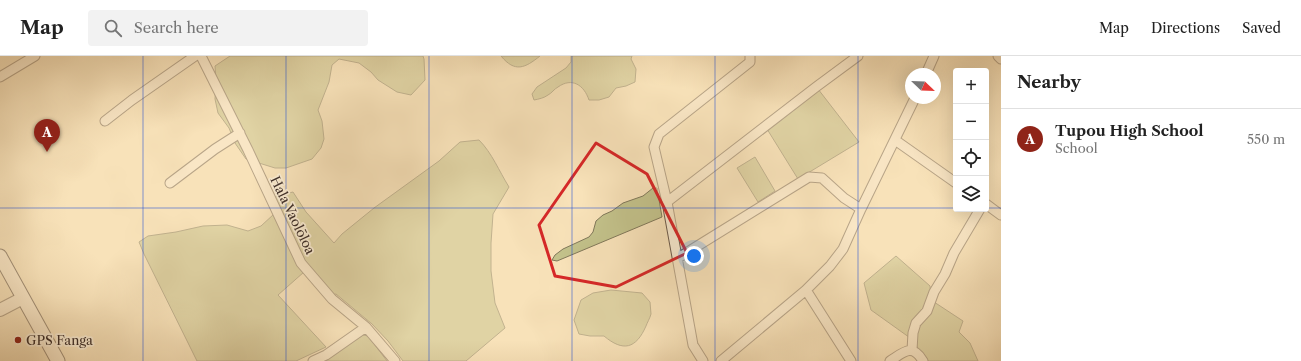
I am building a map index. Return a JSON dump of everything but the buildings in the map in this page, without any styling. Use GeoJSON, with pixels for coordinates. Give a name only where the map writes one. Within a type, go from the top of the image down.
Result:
{"type":"FeatureCollection","features":[{"type":"Feature","properties":{"kind":"main road"},"geometry":{"type":"LineString","coordinates":[[0,256],[58,361]]}},
{"type":"Feature","properties":{"kind":"street"},"geometry":{"type":"LineString","coordinates":[[0,77],[35,56]]}},
{"type":"Feature","properties":{"kind":"street"},"geometry":{"type":"LineString","coordinates":[[105,121],[132,100],[195,56]]}},
{"type":"Feature","properties":{"kind":"street","name":"Hala Vaolōloa"},"geometry":{"type":"LineString","coordinates":[[200,56],[240,133],[302,263],[332,299],[366,327],[395,361]]}},
{"type":"Feature","properties":{"kind":"street"},"geometry":{"type":"LineString","coordinates":[[703,361],[693,345],[667,202],[654,147],[659,134],[750,62],[750,56]]}},
{"type":"Feature","properties":{"kind":"street"},"geometry":{"type":"LineString","coordinates":[[667,202],[858,56]]}},
{"type":"Feature","properties":{"kind":"street"},"geometry":{"type":"LineString","coordinates":[[929,68],[934,56]]}},
{"type":"Feature","properties":{"kind":"street"},"geometry":{"type":"LineString","coordinates":[[998,56],[1001,59]]}},
{"type":"Feature","properties":{"kind":"street"},"geometry":{"type":"LineString","coordinates":[[721,361],[806,290],[830,266],[843,249],[912,104]]}},
{"type":"Feature","properties":{"kind":"street"},"geometry":{"type":"LineString","coordinates":[[170,183],[215,149],[240,133]]}},
{"type":"Feature","properties":{"kind":"street"},"geometry":{"type":"LineString","coordinates":[[895,140],[953,181]]}},
{"type":"Feature","properties":{"kind":"street"},"geometry":{"type":"LineString","coordinates":[[678,258],[809,177],[822,178],[844,198],[861,209]]}},
{"type":"Feature","properties":{"kind":"street"},"geometry":{"type":"LineString","coordinates":[[989,206],[1001,215]]}},
{"type":"Feature","properties":{"kind":"street"},"geometry":{"type":"LineString","coordinates":[[912,350],[913,333],[916,323],[927,310],[934,292],[945,274],[954,253],[978,212]]}},
{"type":"Feature","properties":{"kind":"street"},"geometry":{"type":"LineString","coordinates":[[806,290],[851,361]]}},
{"type":"Feature","properties":{"kind":"street"},"geometry":{"type":"LineString","coordinates":[[0,310],[23,298]]}},
{"type":"Feature","properties":{"kind":"street"},"geometry":{"type":"LineString","coordinates":[[313,361],[326,355],[366,327]]}},
{"type":"Feature","properties":{"kind":"street"},"geometry":{"type":"LineString","coordinates":[[890,361],[906,350],[912,350],[918,353],[923,361]]}},
{"type":"Feature","properties":{"kind":"highlighted area"},"geometry":{"type":"Polygon","coordinates":[[[596,143],[647,174],[687,253],[616,287],[555,276],[539,225],[596,143]]]}},
{"type":"Feature","properties":{"kind":"shaded area"},"geometry":{"type":"Polygon","coordinates":[[[230,56],[423,56],[425,80],[411,95],[397,92],[378,80],[371,72],[359,63],[339,59],[332,65],[329,82],[318,110],[322,121],[324,139],[321,148],[312,159],[286,168],[275,168],[246,159],[235,143],[229,128],[218,113],[215,99],[215,66],[230,56]]]}},
{"type":"Feature","properties":{"kind":"shaded area"},"geometry":{"type":"Polygon","coordinates":[[[501,56],[540,56],[525,66],[516,67],[511,65],[501,56]]]}},
{"type":"Feature","properties":{"kind":"shaded area"},"geometry":{"type":"Polygon","coordinates":[[[571,56],[632,56],[631,59],[636,69],[635,82],[616,88],[609,97],[599,100],[589,100],[581,87],[577,84],[568,83],[563,84],[545,97],[534,100],[532,94],[537,87],[566,68],[571,62],[571,56]]]}},
{"type":"Feature","properties":{"kind":"shaded area"},"geometry":{"type":"Polygon","coordinates":[[[818,89],[859,142],[798,179],[767,129],[818,89]]]}},
{"type":"Feature","properties":{"kind":"shaded area"},"geometry":{"type":"Polygon","coordinates":[[[479,140],[492,156],[509,187],[493,214],[491,243],[491,271],[495,303],[505,328],[466,361],[403,361],[388,341],[372,324],[336,294],[326,296],[304,272],[278,295],[326,347],[296,361],[197,361],[139,242],[148,236],[203,226],[227,225],[248,231],[261,226],[274,214],[273,197],[293,192],[306,212],[334,243],[342,234],[374,208],[439,161],[460,142],[479,140]]]}},
{"type":"Feature","properties":{"kind":"shaded area"},"geometry":{"type":"Polygon","coordinates":[[[755,157],[775,191],[758,202],[737,168],[755,157]]]}},
{"type":"Feature","properties":{"kind":"shaded area"},"geometry":{"type":"Polygon","coordinates":[[[653,188],[657,188],[662,217],[557,261],[552,260],[555,255],[563,249],[589,237],[593,232],[596,221],[603,215],[612,211],[623,203],[643,196],[653,188]]]}},
{"type":"Feature","properties":{"kind":"shaded area"},"geometry":{"type":"Polygon","coordinates":[[[896,256],[930,286],[931,300],[963,321],[959,332],[970,343],[978,361],[925,361],[913,340],[871,310],[864,283],[896,256]]]}},
{"type":"Feature","properties":{"kind":"shaded area"},"geometry":{"type":"Polygon","coordinates":[[[611,290],[642,293],[650,302],[651,314],[642,334],[638,340],[628,346],[617,344],[604,336],[579,334],[574,320],[581,300],[593,293],[611,290]]]}},
{"type":"Feature","properties":{"kind":"shaded area"},"geometry":{"type":"Polygon","coordinates":[[[363,335],[368,336],[387,361],[323,361],[363,335]]]}},
{"type":"Feature","properties":{"kind":"place","name":"Tupou High School"},"geometry":{"type":"Point","coordinates":[47,152]}},
{"type":"Feature","properties":{"kind":"place","name":"GPS Fanga"},"geometry":{"type":"Point","coordinates":[18,340]}}]}
